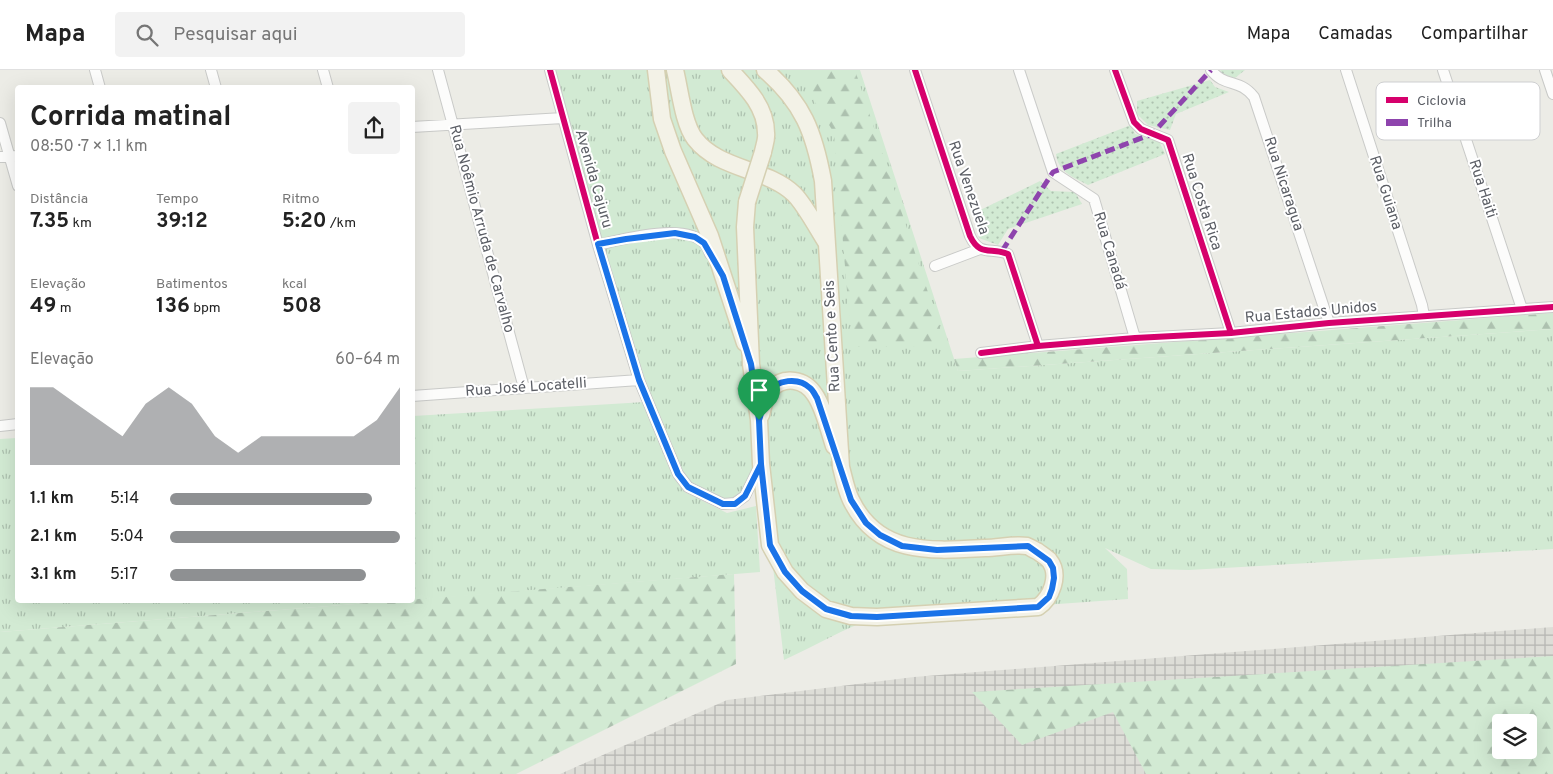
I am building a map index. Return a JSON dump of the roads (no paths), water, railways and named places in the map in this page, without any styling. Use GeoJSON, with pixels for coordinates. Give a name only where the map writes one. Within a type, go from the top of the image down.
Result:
{"type":"FeatureCollection","features":[{"type":"Feature","properties":{"kind":"main road"},"geometry":{"type":"LineString","coordinates":[[656,70],[662,119],[672,151],[710,236],[751,364]]}},
{"type":"Feature","properties":{"kind":"main road"},"geometry":{"type":"LineString","coordinates":[[675,70],[689,128],[695,139],[704,148],[724,160],[775,181],[794,194],[827,244]]}},
{"type":"Feature","properties":{"kind":"main road"},"geometry":{"type":"LineString","coordinates":[[730,70],[749,91],[764,114],[767,134],[747,202],[745,226],[751,364],[759,420],[761,464]]}},
{"type":"Feature","properties":{"kind":"main road","name":"Rua Cento e Seis"},"geometry":{"type":"LineString","coordinates":[[761,464],[770,545],[785,572],[802,591],[826,609],[851,616],[877,617],[1038,607],[1049,597],[1054,578],[1053,568],[1049,561],[1028,546],[937,550],[902,546],[880,535],[866,523],[851,500],[841,467],[823,180],[818,154],[811,130],[794,101],[765,70]]}},
{"type":"Feature","properties":{"kind":"main road"},"geometry":{"type":"LineString","coordinates":[[759,420],[768,391],[778,384],[789,380],[801,382],[810,387],[817,398],[841,467]]}},
{"type":"Feature","properties":{"kind":"street"},"geometry":{"type":"LineString","coordinates":[[96,70],[99,85]]}},
{"type":"Feature","properties":{"kind":"street"},"geometry":{"type":"LineString","coordinates":[[211,70],[215,85]]}},
{"type":"Feature","properties":{"kind":"street"},"geometry":{"type":"LineString","coordinates":[[323,70],[327,85]]}},
{"type":"Feature","properties":{"kind":"street","name":"Rua Noêmio Arruda de Carvalho"},"geometry":{"type":"LineString","coordinates":[[438,70],[524,388]]}},
{"type":"Feature","properties":{"kind":"street","name":"Avenida Cajuru"},"geometry":{"type":"LineString","coordinates":[[550,70],[598,244],[639,380],[678,474],[688,487],[723,504],[735,504],[745,496],[761,464]]}},
{"type":"Feature","properties":{"kind":"street","name":"Rua Venezuela"},"geometry":{"type":"LineString","coordinates":[[915,70],[970,236],[974,244],[980,249],[1008,254],[1038,346]]}},
{"type":"Feature","properties":{"kind":"street","name":"Rua Canadá"},"geometry":{"type":"LineString","coordinates":[[1019,70],[1053,172],[1094,199],[1135,338]]}},
{"type":"Feature","properties":{"kind":"street","name":"Rua Costa Rica"},"geometry":{"type":"LineString","coordinates":[[1115,70],[1134,122],[1141,129],[1168,140],[1231,333]]}},
{"type":"Feature","properties":{"kind":"street","name":"Rua Nicaragua"},"geometry":{"type":"LineString","coordinates":[[1211,70],[1218,78],[1247,88],[1254,97],[1329,323]]}},
{"type":"Feature","properties":{"kind":"street","name":"Rua Guiana"},"geometry":{"type":"LineString","coordinates":[[1346,70],[1424,316]]}},
{"type":"Feature","properties":{"kind":"street","name":"Rua Haiti"},"geometry":{"type":"LineString","coordinates":[[1442,70],[1446,82]]}},
{"type":"Feature","properties":{"kind":"street"},"geometry":{"type":"LineString","coordinates":[[1545,70],[1553,94]]}},
{"type":"Feature","properties":{"kind":"street"},"geometry":{"type":"LineString","coordinates":[[415,127],[563,118]]}},
{"type":"Feature","properties":{"kind":"street"},"geometry":{"type":"LineString","coordinates":[[0,123],[15,176]]}},
{"type":"Feature","properties":{"kind":"street","name":"Rua Haiti"},"geometry":{"type":"LineString","coordinates":[[1465,140],[1522,309]]}},
{"type":"Feature","properties":{"kind":"street"},"geometry":{"type":"LineString","coordinates":[[598,244],[675,233],[685,234],[695,237],[704,243],[723,276]]}},
{"type":"Feature","properties":{"kind":"street"},"geometry":{"type":"LineString","coordinates":[[935,266],[980,249]]}},
{"type":"Feature","properties":{"kind":"street","name":"Rua Estados Unidos"},"geometry":{"type":"LineString","coordinates":[[981,353],[1135,338],[1231,333],[1329,323],[1553,307]]}},
{"type":"Feature","properties":{"kind":"street","name":"Rua José Locatelli"},"geometry":{"type":"LineString","coordinates":[[415,392],[524,388],[639,380]]}},
{"type":"Feature","properties":{"kind":"street"},"geometry":{"type":"LineString","coordinates":[[0,426],[15,424]]}}]}
